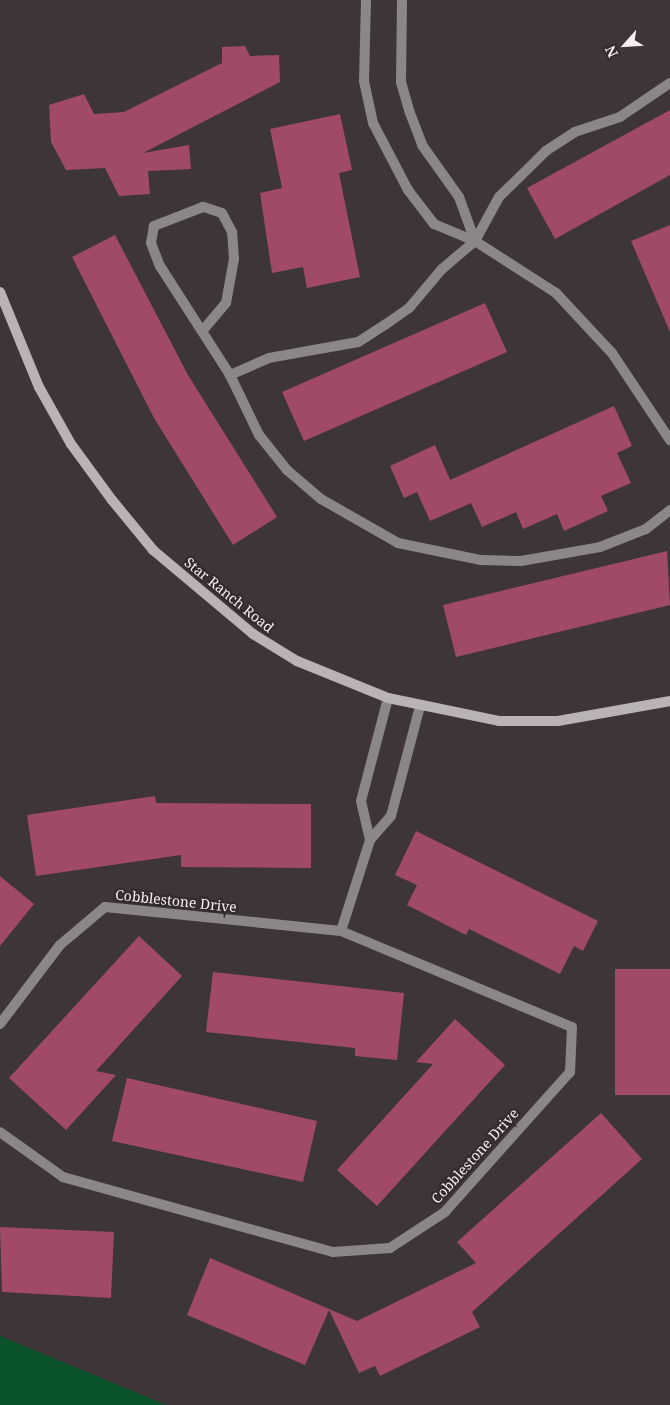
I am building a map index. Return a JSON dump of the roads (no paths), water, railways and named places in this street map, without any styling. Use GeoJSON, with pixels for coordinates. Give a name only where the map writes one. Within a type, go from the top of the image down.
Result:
{"type":"FeatureCollection","features":[{"type":"Feature","properties":{"kind":"street"},"geometry":{"type":"LineString","coordinates":[[366,0],[364,81],[388,158],[434,224],[475,240],[556,293],[612,353],[670,440]]}},
{"type":"Feature","properties":{"kind":"street"},"geometry":{"type":"LineString","coordinates":[[402,0],[401,82],[410,113],[422,145],[459,197],[475,240]]}},
{"type":"Feature","properties":{"kind":"street"},"geometry":{"type":"LineString","coordinates":[[230,375],[269,358],[358,342],[409,308],[442,269],[475,240],[499,197],[546,151],[575,132],[620,117],[670,83]]}},
{"type":"Feature","properties":{"kind":"street"},"geometry":{"type":"LineString","coordinates":[[204,329],[226,302],[234,259],[232,232],[222,213],[203,207],[154,226],[151,243],[160,266],[204,329],[230,375],[259,435],[287,470],[321,499],[398,543],[481,560],[529,560],[600,547],[646,529],[670,510]]}},
{"type":"Feature","properties":{"kind":"street","name":"Star Ranch Road"},"geometry":{"type":"LineString","coordinates":[[0,292],[39,387],[71,444],[153,550],[253,634],[297,661],[388,698],[499,721],[558,721],[670,701]]}},
{"type":"Feature","properties":{"kind":"street"},"geometry":{"type":"LineString","coordinates":[[370,840],[362,801],[388,698]]}},
{"type":"Feature","properties":{"kind":"street"},"geometry":{"type":"LineString","coordinates":[[341,931],[370,840],[391,816],[420,706]]}},
{"type":"Feature","properties":{"kind":"street","name":"Cobblestone Drive"},"geometry":{"type":"LineString","coordinates":[[0,1024],[60,945],[105,907],[341,931],[572,1027],[570,1072],[445,1212],[390,1248],[333,1252],[63,1177],[0,1132]]}}]}
